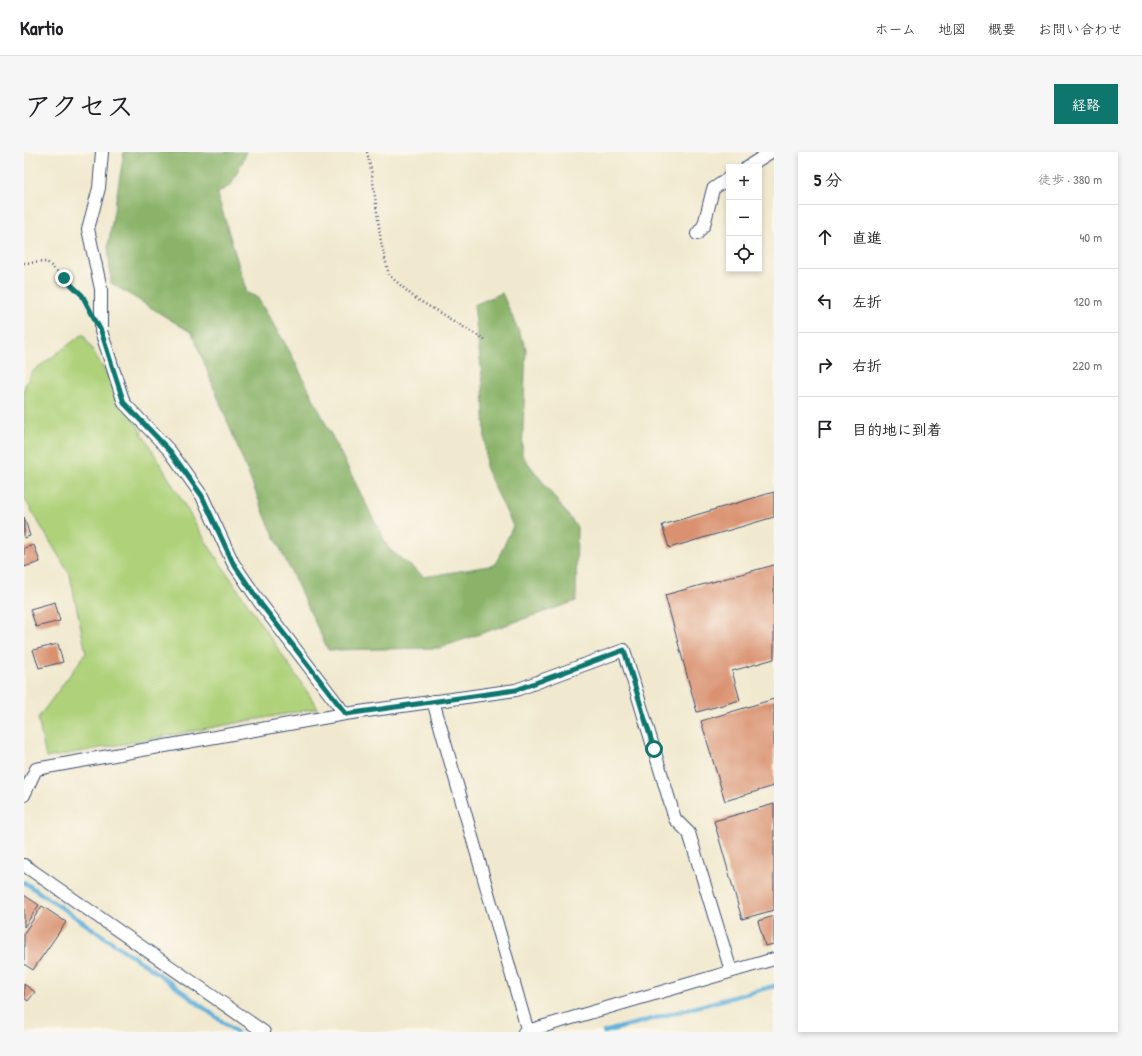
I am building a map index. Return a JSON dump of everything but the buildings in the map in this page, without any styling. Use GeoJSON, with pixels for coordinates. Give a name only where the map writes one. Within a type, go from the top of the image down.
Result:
{"type":"FeatureCollection","features":[{"type":"Feature","properties":{"kind":"street"},"geometry":{"type":"LineString","coordinates":[[102,152],[99,188],[88,229],[100,288],[101,331],[124,403],[170,451],[202,496],[233,563],[261,604],[346,714]]}},
{"type":"Feature","properties":{"kind":"street"},"geometry":{"type":"LineString","coordinates":[[752,164],[771,152]]}},
{"type":"Feature","properties":{"kind":"street"},"geometry":{"type":"LineString","coordinates":[[697,234],[704,225],[713,189],[726,180]]}},
{"type":"Feature","properties":{"kind":"street"},"geometry":{"type":"LineString","coordinates":[[24,795],[36,769],[346,714],[516,690],[624,650],[675,819],[689,833],[731,971]]}},
{"type":"Feature","properties":{"kind":"street"},"geometry":{"type":"LineString","coordinates":[[433,701],[526,1032],[774,959]]}},
{"type":"Feature","properties":{"kind":"street"},"geometry":{"type":"LineString","coordinates":[[24,865],[264,1032]]}},
{"type":"Feature","properties":{"kind":"path"},"geometry":{"type":"LineString","coordinates":[[367,152],[372,174],[380,242],[389,275],[415,298],[487,342]]}},
{"type":"Feature","properties":{"kind":"path"},"geometry":{"type":"LineString","coordinates":[[24,263],[47,262],[82,295],[87,305]]}},
{"type":"Feature","properties":{"kind":"green space"},"geometry":{"type":"Polygon","coordinates":[[[124,152],[247,152],[231,185],[217,193],[247,293],[257,297],[289,350],[388,548],[424,577],[495,565],[513,526],[486,469],[483,385],[474,305],[502,293],[526,348],[522,455],[577,527],[576,601],[439,648],[328,650],[266,518],[192,333],[111,283],[108,246],[124,152]]]}},
{"type":"Feature","properties":{"kind":"green space"},"geometry":{"type":"Polygon","coordinates":[[[83,334],[210,548],[318,708],[46,758],[38,718],[86,653],[70,575],[24,498],[24,387],[32,372],[83,334]]]}},
{"type":"Feature","properties":{"kind":"waterway"},"geometry":{"type":"LineString","coordinates":[[24,882],[160,975],[236,1032]]}},
{"type":"Feature","properties":{"kind":"waterway"},"geometry":{"type":"LineString","coordinates":[[604,1032],[774,986]]}},
{"type":"Feature","properties":{"kind":"route"},"geometry":{"type":"LineString","coordinates":[[64,278],[82,295],[101,331],[124,403],[170,451],[202,496],[233,563],[261,604],[346,714],[516,690],[624,650],[654,749]]}}]}
